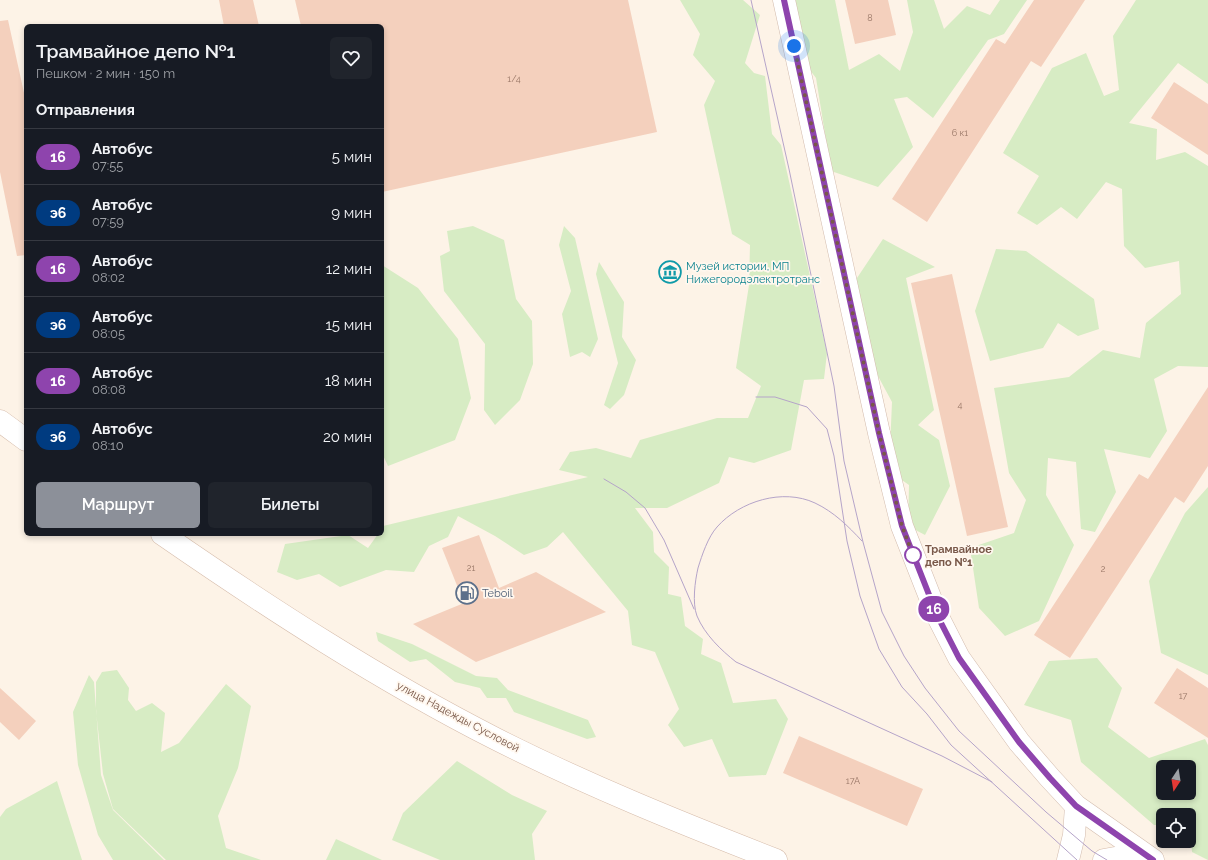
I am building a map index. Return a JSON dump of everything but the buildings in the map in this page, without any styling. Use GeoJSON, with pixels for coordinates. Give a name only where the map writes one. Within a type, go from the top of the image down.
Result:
{"type":"FeatureCollection","features":[{"type":"Feature","properties":{"kind":"street"},"geometry":{"type":"LineString","coordinates":[[784,0],[879,433],[902,526],[937,615],[959,658],[1019,742],[1076,806],[1153,860]]}},
{"type":"Feature","properties":{"kind":"street"},"geometry":{"type":"LineString","coordinates":[[0,421],[24,439]]}},
{"type":"Feature","properties":{"kind":"street","name":"улица Надежды Сусловой"},"geometry":{"type":"LineString","coordinates":[[165,536],[296,622],[400,686],[495,738],[586,783],[674,821],[776,860]]}},
{"type":"Feature","properties":{"kind":"street"},"geometry":{"type":"LineString","coordinates":[[1068,860],[1074,835],[1076,806]]}},
{"type":"Feature","properties":{"kind":"street"},"geometry":{"type":"LineString","coordinates":[[1104,860],[1115,858],[1143,860]]}},
{"type":"Feature","properties":{"kind":"green space"},"geometry":{"type":"Polygon","coordinates":[[[680,0],[743,0],[760,15],[745,63],[754,73],[765,76],[772,134],[781,145],[827,353],[824,379],[804,380],[791,450],[754,463],[729,457],[719,483],[667,508],[635,508],[653,532],[654,552],[669,567],[668,594],[681,597],[685,626],[703,639],[701,654],[721,663],[733,703],[776,699],[788,719],[766,775],[729,777],[712,739],[684,747],[668,725],[679,709],[655,652],[632,645],[628,611],[563,532],[547,547],[524,555],[495,536],[458,516],[448,537],[429,546],[414,572],[386,570],[340,587],[319,574],[297,580],[277,572],[285,544],[350,536],[368,548],[377,536],[384,536],[384,526],[588,477],[559,470],[570,452],[596,448],[631,458],[640,440],[717,418],[748,418],[761,386],[736,368],[749,285],[750,245],[732,234],[704,105],[715,81],[693,55],[700,34],[680,0]]]}},
{"type":"Feature","properties":{"kind":"green space"},"geometry":{"type":"Polygon","coordinates":[[[782,0],[835,0],[849,70],[879,54],[900,71],[913,32],[907,0],[934,0],[944,29],[967,6],[990,15],[1000,0],[1027,0],[1004,34],[988,40],[933,118],[907,97],[894,99],[913,147],[878,187],[831,171],[816,78],[794,49],[782,0]]]}},
{"type":"Feature","properties":{"kind":"green space"},"geometry":{"type":"Polygon","coordinates":[[[1136,0],[1208,0],[1208,84],[1178,63],[1129,123],[1157,129],[1156,160],[1185,152],[1208,166],[1208,367],[1178,366],[1154,379],[1167,431],[1150,458],[1104,449],[1116,492],[1095,532],[1081,529],[1076,462],[1048,458],[1046,495],[1074,545],[1039,621],[1005,636],[979,608],[970,548],[1014,533],[1026,500],[1009,473],[994,388],[1069,377],[1103,350],[1140,358],[1146,323],[1181,294],[1179,261],[1145,268],[1124,246],[1122,189],[1106,182],[1077,219],[1061,207],[1037,225],[1017,213],[1039,176],[1003,153],[1052,68],[1086,53],[1104,96],[1119,90],[1113,36],[1136,0]]]}},
{"type":"Feature","properties":{"kind":"green space"},"geometry":{"type":"Polygon","coordinates":[[[473,226],[504,240],[516,299],[532,321],[533,364],[520,400],[495,425],[484,410],[485,344],[444,291],[440,256],[450,251],[447,231],[473,226]]]}},
{"type":"Feature","properties":{"kind":"green space"},"geometry":{"type":"Polygon","coordinates":[[[564,226],[575,238],[598,339],[590,357],[582,352],[570,357],[562,314],[571,291],[559,245],[564,226]]]}},
{"type":"Feature","properties":{"kind":"green space"},"geometry":{"type":"Polygon","coordinates":[[[883,239],[935,267],[906,278],[934,410],[918,425],[939,440],[950,486],[925,535],[908,526],[909,485],[889,471],[892,402],[858,339],[855,281],[883,239]]]}},
{"type":"Feature","properties":{"kind":"green space"},"geometry":{"type":"Polygon","coordinates":[[[996,249],[1026,251],[1094,299],[1099,329],[1078,336],[1058,323],[1043,348],[990,361],[975,311],[996,249]]]}},
{"type":"Feature","properties":{"kind":"green space"},"geometry":{"type":"Polygon","coordinates":[[[599,262],[624,302],[622,337],[636,360],[624,395],[610,409],[604,405],[618,363],[596,274],[599,262]]]}},
{"type":"Feature","properties":{"kind":"green space"},"geometry":{"type":"Polygon","coordinates":[[[384,266],[418,288],[458,339],[471,398],[455,440],[388,466],[384,457],[384,266]]]}},
{"type":"Feature","properties":{"kind":"green space"},"geometry":{"type":"Polygon","coordinates":[[[1208,487],[1208,675],[1161,653],[1149,581],[1185,513],[1208,487]]]}},
{"type":"Feature","properties":{"kind":"green space"},"geometry":{"type":"Polygon","coordinates":[[[376,632],[412,644],[476,676],[497,678],[508,690],[588,720],[596,737],[587,739],[514,712],[506,698],[487,698],[480,688],[455,682],[426,659],[410,662],[378,641],[376,632]]]}},
{"type":"Feature","properties":{"kind":"green space"},"geometry":{"type":"Polygon","coordinates":[[[1097,658],[1122,688],[1108,727],[1149,758],[1205,739],[1208,745],[1208,860],[1192,852],[1192,848],[1196,848],[1196,808],[1156,808],[1156,825],[1154,825],[1081,762],[1071,720],[1024,705],[1049,661],[1097,658]]]}},
{"type":"Feature","properties":{"kind":"green space"},"geometry":{"type":"Polygon","coordinates":[[[117,670],[129,688],[128,700],[136,711],[152,703],[165,713],[161,752],[179,743],[226,684],[251,706],[238,768],[218,816],[226,848],[261,860],[166,860],[113,809],[103,774],[96,711],[96,682],[102,672],[117,670]]]}},
{"type":"Feature","properties":{"kind":"green space"},"geometry":{"type":"Polygon","coordinates":[[[89,675],[94,682],[101,775],[113,810],[164,860],[113,860],[98,835],[78,765],[73,712],[89,675]]]}},
{"type":"Feature","properties":{"kind":"green space"},"geometry":{"type":"Polygon","coordinates":[[[457,761],[512,795],[547,811],[532,834],[535,860],[440,860],[392,840],[403,813],[457,761]]]}},
{"type":"Feature","properties":{"kind":"green space"},"geometry":{"type":"Polygon","coordinates":[[[57,781],[82,860],[0,860],[0,817],[6,809],[57,781]]]}},
{"type":"Feature","properties":{"kind":"green space"},"geometry":{"type":"Polygon","coordinates":[[[336,839],[382,860],[326,860],[336,839]]]}},
{"type":"Feature","properties":{"kind":"tram line"},"geometry":{"type":"LineString","coordinates":[[751,0],[789,169],[834,386],[844,461],[863,542],[882,612],[904,656],[925,688],[959,731],[1046,812],[1092,851],[1107,860]]}},
{"type":"Feature","properties":{"kind":"tram line"},"geometry":{"type":"LineString","coordinates":[[756,397],[775,397],[807,407],[827,429],[834,456],[847,541],[860,596],[879,649],[902,687],[927,714],[951,745],[1077,860]]}},
{"type":"Feature","properties":{"kind":"tram line"},"geometry":{"type":"LineString","coordinates":[[604,479],[626,492],[645,508],[664,540],[694,609]]}},
{"type":"Feature","properties":{"kind":"tram line"},"geometry":{"type":"LineString","coordinates":[[862,541],[835,515],[815,503],[803,499],[776,497],[750,504],[738,510],[717,527],[703,552],[698,568],[694,592],[695,611],[700,623],[714,642],[736,662],[942,756],[992,782]]}},
{"type":"Feature","properties":{"kind":"bus line","name":"16"},"geometry":{"type":"LineString","coordinates":[[784,0],[879,433],[902,526],[937,615],[959,658],[1019,742],[1050,778],[1076,806],[1115,835],[1153,860]]}},
{"type":"Feature","properties":{"kind":"place","name":"Музей истории, МП Нижегородэлектротранс"},"geometry":{"type":"Point","coordinates":[670,272]}},
{"type":"Feature","properties":{"kind":"place","name":"Трамвайное депо №1"},"geometry":{"type":"Point","coordinates":[913,555]}},
{"type":"Feature","properties":{"kind":"place","name":"Teboil"},"geometry":{"type":"Point","coordinates":[467,593]}},
{"type":"Feature","properties":{"kind":"route"},"geometry":{"type":"LineString","coordinates":[[794,46],[879,433],[902,526],[913,555]]}}]}
